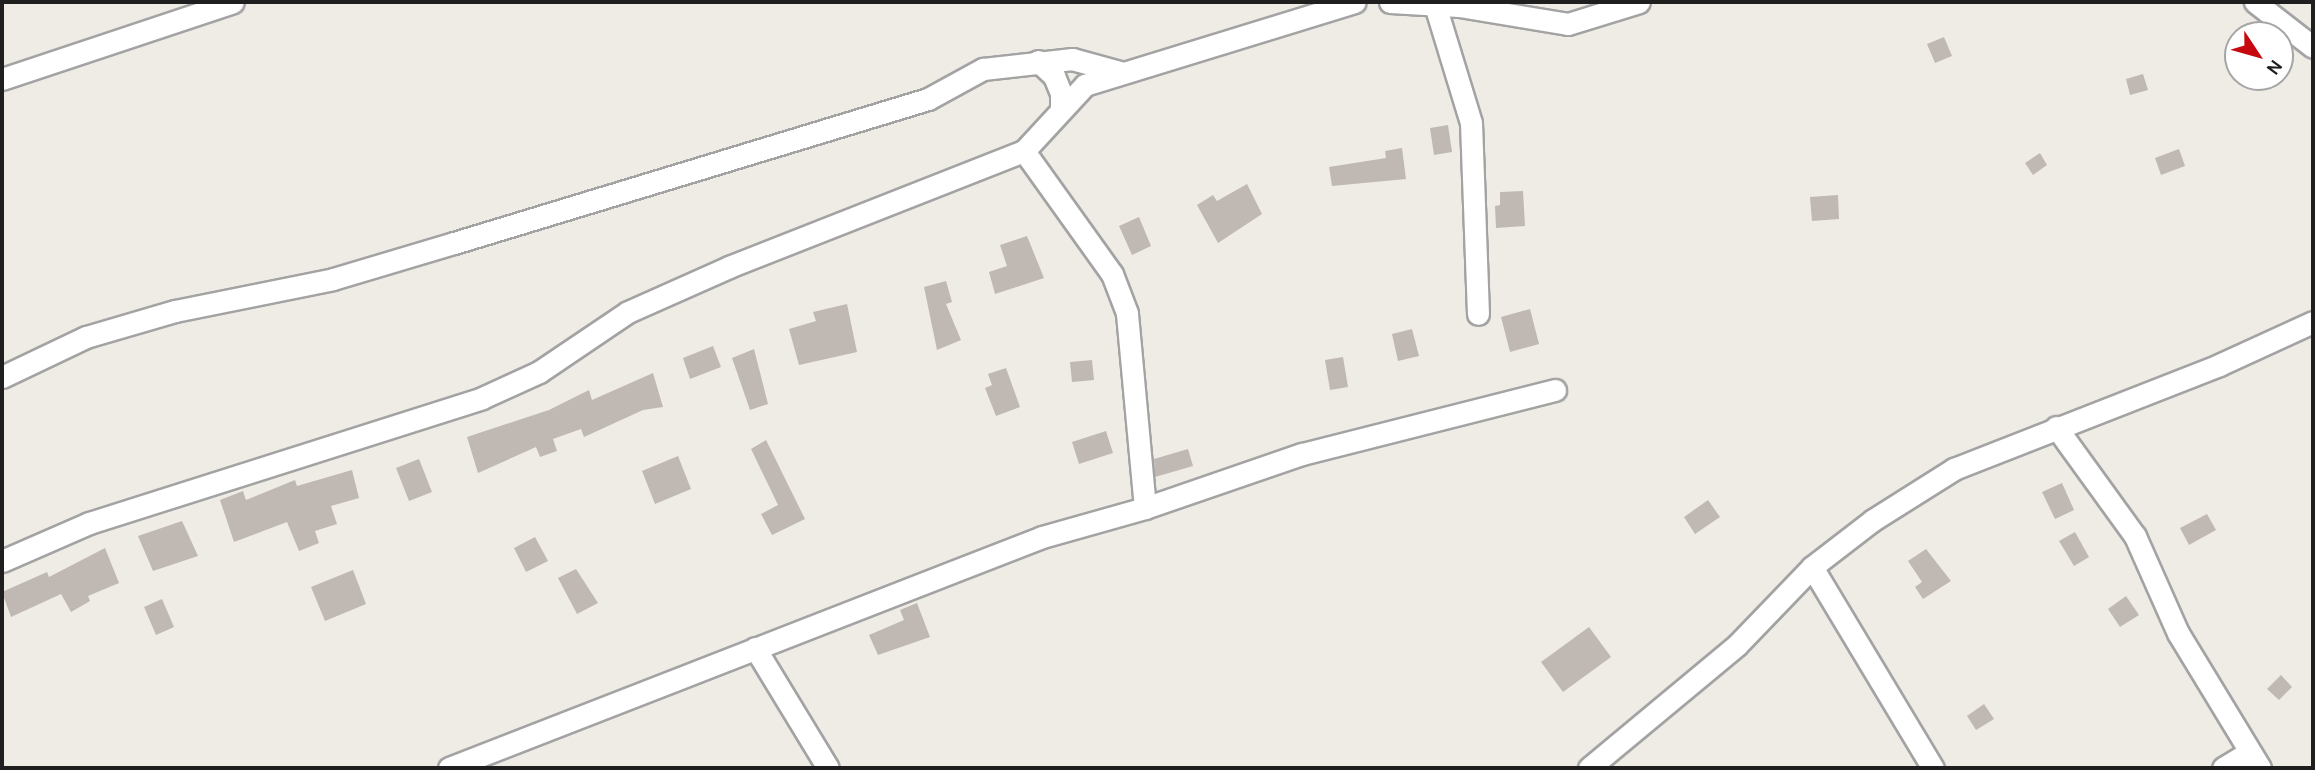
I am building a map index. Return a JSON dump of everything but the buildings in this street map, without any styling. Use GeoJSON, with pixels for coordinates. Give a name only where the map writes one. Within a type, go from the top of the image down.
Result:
{"type":"FeatureCollection","features":[{"type":"Feature","properties":{"kind":"street"},"geometry":{"type":"LineString","coordinates":[[2,79],[233,2]]}},
{"type":"Feature","properties":{"kind":"street"},"geometry":{"type":"LineString","coordinates":[[2,561],[89,523],[482,398],[539,372],[628,312],[729,267],[1024,151],[1045,132],[1061,107],[1086,85],[1120,72],[1354,2]]}},
{"type":"Feature","properties":{"kind":"street"},"geometry":{"type":"LineString","coordinates":[[1390,2],[1435,5],[1568,24],[1640,2]]}},
{"type":"Feature","properties":{"kind":"street"},"geometry":{"type":"LineString","coordinates":[[2255,2],[2313,47]]}},
{"type":"Feature","properties":{"kind":"street"},"geometry":{"type":"LineString","coordinates":[[1435,5],[1473,142],[1478,314]]}},
{"type":"Feature","properties":{"kind":"street"},"geometry":{"type":"LineString","coordinates":[[2,377],[86,337],[175,311],[345,276],[928,99],[983,69],[1072,59],[1120,72]]}},
{"type":"Feature","properties":{"kind":"street"},"geometry":{"type":"LineString","coordinates":[[1038,61],[1054,76],[1061,93],[1061,107]]}},
{"type":"Feature","properties":{"kind":"street"},"geometry":{"type":"LineString","coordinates":[[1024,151],[1112,274],[1126,313],[1145,508]]}},
{"type":"Feature","properties":{"kind":"street"},"geometry":{"type":"LineString","coordinates":[[1589,768],[1737,645],[1812,567],[1873,520],[1954,469],[2219,365],[2313,322]]}},
{"type":"Feature","properties":{"kind":"street"},"geometry":{"type":"LineString","coordinates":[[449,768],[1042,537],[1145,508],[1302,454],[1555,390]]}},
{"type":"Feature","properties":{"kind":"street"},"geometry":{"type":"LineString","coordinates":[[2056,428],[2135,536],[2178,633],[2254,760],[2223,768]]}},
{"type":"Feature","properties":{"kind":"street"},"geometry":{"type":"LineString","coordinates":[[1812,567],[1933,768]]}},
{"type":"Feature","properties":{"kind":"street"},"geometry":{"type":"LineString","coordinates":[[755,648],[828,768]]}}]}
